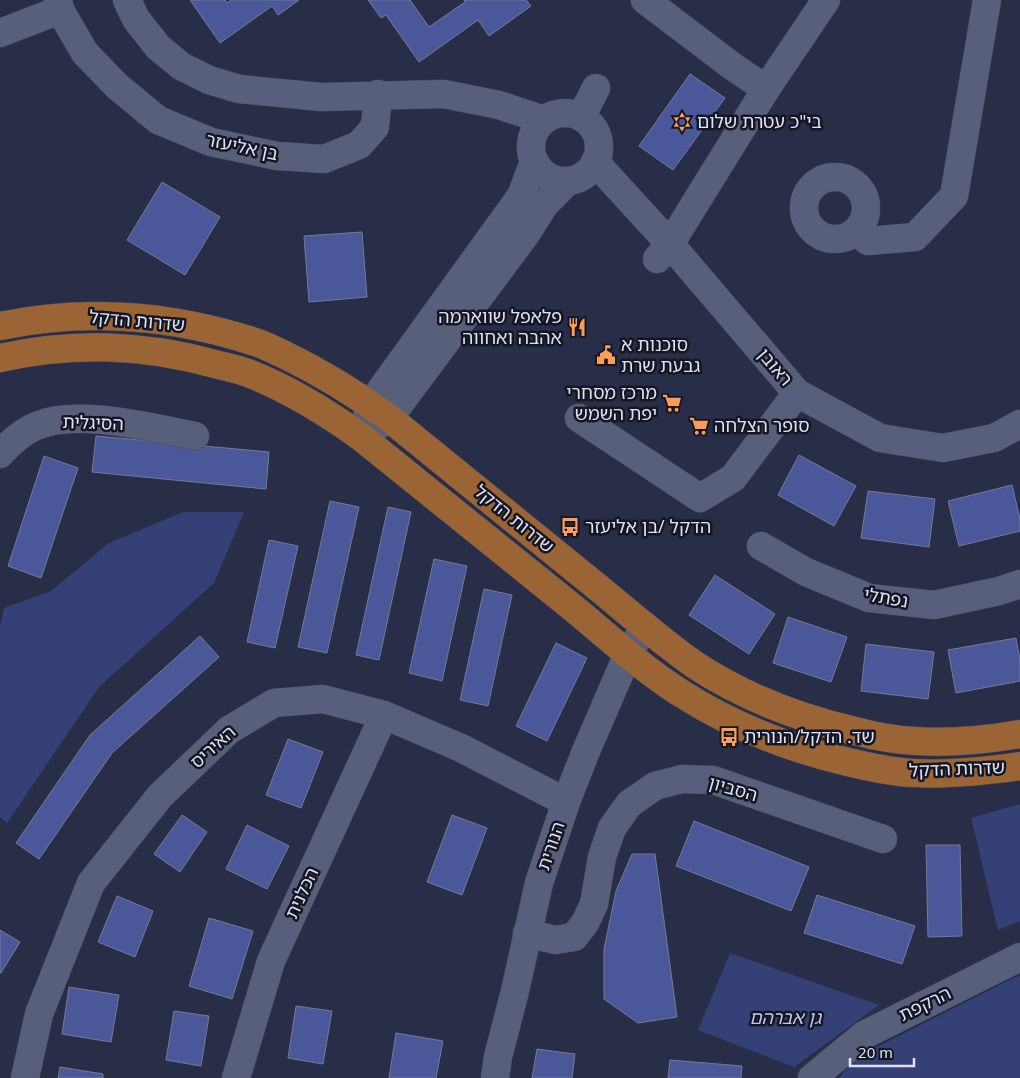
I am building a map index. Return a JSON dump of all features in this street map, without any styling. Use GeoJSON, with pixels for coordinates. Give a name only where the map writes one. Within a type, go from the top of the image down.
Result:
{"type":"FeatureCollection","features":[{"type":"Feature","properties":{"kind":"main road","name":"שדרות הדקל"},"geometry":{"type":"LineString","coordinates":[[0,326],[31,319],[71,315],[161,319],[259,343],[309,366],[379,411],[644,626],[696,665],[726,683],[775,708],[822,724],[872,735],[914,741],[954,741],[1020,734]]}},
{"type":"Feature","properties":{"kind":"main road","name":"שדרות הדקל"},"geometry":{"type":"LineString","coordinates":[[0,358],[54,349],[111,348],[157,351],[248,373],[294,394],[361,437],[628,654],[678,692],[710,711],[762,737],[814,754],[866,767],[911,773],[955,773],[1020,766]]}},
{"type":"Feature","properties":{"kind":"street"},"geometry":{"type":"LineString","coordinates":[[127,0],[136,19],[158,47],[181,66],[210,80],[239,89],[321,97],[378,94],[444,94],[499,105],[544,120]]}},
{"type":"Feature","properties":{"kind":"street"},"geometry":{"type":"LineString","coordinates":[[645,0],[732,66],[766,89]]}},
{"type":"Feature","properties":{"kind":"street"},"geometry":{"type":"LineString","coordinates":[[663,251],[766,89],[826,0]]}},
{"type":"Feature","properties":{"kind":"street"},"geometry":{"type":"LineString","coordinates":[[856,231],[868,241],[914,238],[954,196],[987,0]]}},
{"type":"Feature","properties":{"kind":"street","name":"בן אליעזר"},"geometry":{"type":"LineString","coordinates":[[0,33],[59,5],[85,53],[117,86],[158,120],[211,142],[277,156],[324,159],[359,145],[375,127],[378,94]]}},
{"type":"Feature","properties":{"kind":"street"},"geometry":{"type":"LineString","coordinates":[[581,117],[596,88]]}},
{"type":"Feature","properties":{"kind":"street"},"geometry":{"type":"LineString","coordinates":[[572,113],[581,117],[590,124],[598,142],[598,152],[594,162],[588,171],[579,177],[558,180],[548,177],[534,162],[531,146],[537,127],[552,115],[572,113]]}},
{"type":"Feature","properties":{"kind":"street"},"geometry":{"type":"LineString","coordinates":[[361,437],[521,196],[534,162]]}},
{"type":"Feature","properties":{"kind":"street","name":"ראובן"},"geometry":{"type":"LineString","coordinates":[[594,162],[663,251],[797,393],[880,438],[943,448],[994,438],[1020,424]]}},
{"type":"Feature","properties":{"kind":"street"},"geometry":{"type":"LineString","coordinates":[[379,411],[526,234],[546,204],[568,180]]}},
{"type":"Feature","properties":{"kind":"street"},"geometry":{"type":"LineString","coordinates":[[579,418],[700,498],[733,478],[797,393]]}},
{"type":"Feature","properties":{"kind":"street","name":"הסיגלית"},"geometry":{"type":"LineString","coordinates":[[0,454],[16,437],[37,425],[65,418],[135,424],[195,436]]}},
{"type":"Feature","properties":{"kind":"street","name":"נפתלי"},"geometry":{"type":"LineString","coordinates":[[761,546],[806,572],[869,598],[934,605],[999,591],[1020,584]]}},
{"type":"Feature","properties":{"kind":"street","name":"הנורית"},"geometry":{"type":"LineString","coordinates":[[495,1078],[498,1057],[539,883],[566,802],[628,654],[644,626]]}},
{"type":"Feature","properties":{"kind":"street","name":"האיריס"},"geometry":{"type":"LineString","coordinates":[[25,1078],[39,1014],[91,883],[160,796],[229,730],[274,703],[323,699],[384,714],[461,748],[566,802]]}},
{"type":"Feature","properties":{"kind":"street","name":"הכלנית"},"geometry":{"type":"LineString","coordinates":[[236,1078],[271,961],[384,714]]}},
{"type":"Feature","properties":{"kind":"street","name":"הסביון"},"geometry":{"type":"LineString","coordinates":[[527,933],[555,940],[574,937],[585,923],[594,904],[602,857],[612,828],[629,804],[655,786],[682,779],[713,780],[883,839]]}},
{"type":"Feature","properties":{"kind":"street","name":"הרקפת"},"geometry":{"type":"LineString","coordinates":[[812,1078],[864,1035],[1020,957]]}},
{"type":"Feature","properties":{"kind":"green space"},"geometry":{"type":"Polygon","coordinates":[[[183,512],[244,512],[214,583],[99,687],[7,823],[0,817],[0,627],[4,608],[51,591],[109,543],[183,512]]]}},
{"type":"Feature","properties":{"kind":"green space"},"geometry":{"type":"Polygon","coordinates":[[[1020,804],[1020,921],[998,930],[971,818],[1020,804]]]}},
{"type":"Feature","properties":{"kind":"green space","name":"גן אברהם"},"geometry":{"type":"Polygon","coordinates":[[[730,953],[879,1005],[794,1067],[698,1030],[730,953]]]}},
{"type":"Feature","properties":{"kind":"green space"},"geometry":{"type":"Polygon","coordinates":[[[1020,975],[1020,1078],[839,1078],[857,1057],[1020,975]]]}},
{"type":"Feature","properties":{"kind":"building"},"geometry":{"type":"Polygon","coordinates":[[[190,0],[225,0],[227,3],[231,0],[299,0],[278,15],[272,6],[220,43],[190,0]]]}},
{"type":"Feature","properties":{"kind":"building"},"geometry":{"type":"Polygon","coordinates":[[[368,0],[410,0],[429,27],[465,2],[464,0],[526,0],[531,6],[489,36],[478,20],[419,62],[386,15],[381,18],[368,0]]]}},
{"type":"Feature","properties":{"kind":"building","name":"בי\"כ עטרת שלום"},"geometry":{"type":"Polygon","coordinates":[[[690,74],[725,98],[673,170],[639,146],[690,74]]]}},
{"type":"Feature","properties":{"kind":"building"},"geometry":{"type":"Polygon","coordinates":[[[162,182],[220,217],[185,275],[127,240],[162,182]]]}},
{"type":"Feature","properties":{"kind":"building"},"geometry":{"type":"Polygon","coordinates":[[[362,232],[367,297],[309,302],[304,236],[362,232]]]}},
{"type":"Feature","properties":{"kind":"building"},"geometry":{"type":"Polygon","coordinates":[[[96,436],[269,452],[266,489],[92,472],[96,436]]]}},
{"type":"Feature","properties":{"kind":"building"},"geometry":{"type":"Polygon","coordinates":[[[799,455],[856,486],[834,526],[778,495],[799,455]]]}},
{"type":"Feature","properties":{"kind":"building"},"geometry":{"type":"Polygon","coordinates":[[[44,456],[78,468],[41,578],[8,566],[44,456]]]}},
{"type":"Feature","properties":{"kind":"building"},"geometry":{"type":"Polygon","coordinates":[[[1012,485],[1020,519],[1020,531],[959,546],[948,501],[1012,485]]]}},
{"type":"Feature","properties":{"kind":"building"},"geometry":{"type":"Polygon","coordinates":[[[868,491],[935,499],[929,547],[861,538],[868,491]]]}},
{"type":"Feature","properties":{"kind":"building"},"geometry":{"type":"Polygon","coordinates":[[[330,501],[359,507],[327,653],[298,647],[330,501]]]}},
{"type":"Feature","properties":{"kind":"building"},"geometry":{"type":"Polygon","coordinates":[[[388,507],[411,512],[379,660],[356,655],[388,507]]]}},
{"type":"Feature","properties":{"kind":"building"},"geometry":{"type":"Polygon","coordinates":[[[269,540],[298,546],[275,648],[247,642],[269,540]]]}},
{"type":"Feature","properties":{"kind":"building"},"geometry":{"type":"Polygon","coordinates":[[[434,559],[467,566],[442,681],[409,673],[434,559]]]}},
{"type":"Feature","properties":{"kind":"building"},"geometry":{"type":"Polygon","coordinates":[[[715,575],[775,614],[749,654],[689,615],[715,575]]]}},
{"type":"Feature","properties":{"kind":"building"},"geometry":{"type":"Polygon","coordinates":[[[484,589],[512,595],[488,706],[460,700],[484,589]]]}},
{"type":"Feature","properties":{"kind":"building"},"geometry":{"type":"Polygon","coordinates":[[[788,617],[847,637],[831,682],[773,663],[788,617]]]}},
{"type":"Feature","properties":{"kind":"building"},"geometry":{"type":"Polygon","coordinates":[[[200,636],[219,657],[112,753],[39,859],[16,843],[90,735],[200,636]]]}},
{"type":"Feature","properties":{"kind":"building"},"geometry":{"type":"Polygon","coordinates":[[[1016,638],[1020,660],[1020,681],[956,693],[948,650],[1016,638]]]}},
{"type":"Feature","properties":{"kind":"building"},"geometry":{"type":"Polygon","coordinates":[[[556,643],[587,658],[547,741],[516,726],[556,643]]]}},
{"type":"Feature","properties":{"kind":"building"},"geometry":{"type":"Polygon","coordinates":[[[866,644],[934,652],[928,699],[861,691],[866,644]]]}},
{"type":"Feature","properties":{"kind":"building"},"geometry":{"type":"Polygon","coordinates":[[[288,739],[323,752],[301,808],[266,795],[288,739]]]}},
{"type":"Feature","properties":{"kind":"building"},"geometry":{"type":"Polygon","coordinates":[[[182,815],[207,832],[180,872],[154,854],[182,815]]]}},
{"type":"Feature","properties":{"kind":"building"},"geometry":{"type":"Polygon","coordinates":[[[452,815],[487,828],[462,895],[427,882],[452,815]]]}},
{"type":"Feature","properties":{"kind":"building"},"geometry":{"type":"Polygon","coordinates":[[[694,821],[809,867],[791,911],[676,866],[694,821]]]}},
{"type":"Feature","properties":{"kind":"building"},"geometry":{"type":"Polygon","coordinates":[[[247,825],[289,846],[267,889],[226,869],[247,825]]]}},
{"type":"Feature","properties":{"kind":"building"},"geometry":{"type":"Polygon","coordinates":[[[926,845],[960,845],[962,936],[928,937],[926,845]]]}},
{"type":"Feature","properties":{"kind":"building"},"geometry":{"type":"Polygon","coordinates":[[[632,854],[655,854],[677,1017],[638,1023],[604,999],[604,949],[616,891],[632,854]]]}},
{"type":"Feature","properties":{"kind":"building"},"geometry":{"type":"Polygon","coordinates":[[[817,895],[915,926],[902,964],[804,933],[817,895]]]}},
{"type":"Feature","properties":{"kind":"building"},"geometry":{"type":"Polygon","coordinates":[[[117,896],[153,911],[135,957],[98,942],[117,896]]]}},
{"type":"Feature","properties":{"kind":"building"},"geometry":{"type":"Polygon","coordinates":[[[209,918],[253,931],[232,999],[189,986],[209,918]]]}},
{"type":"Feature","properties":{"kind":"building"},"geometry":{"type":"Polygon","coordinates":[[[0,930],[20,942],[1,973],[0,973],[0,930]]]}},
{"type":"Feature","properties":{"kind":"building"},"geometry":{"type":"Polygon","coordinates":[[[69,987],[119,995],[111,1042],[62,1034],[69,987]]]}},
{"type":"Feature","properties":{"kind":"building"},"geometry":{"type":"Polygon","coordinates":[[[296,1006],[332,1011],[323,1064],[288,1058],[296,1006]]]}},
{"type":"Feature","properties":{"kind":"building"},"geometry":{"type":"Polygon","coordinates":[[[174,1011],[209,1016],[201,1066],[166,1060],[174,1011]]]}},
{"type":"Feature","properties":{"kind":"building"},"geometry":{"type":"Polygon","coordinates":[[[396,1033],[443,1041],[436,1078],[389,1078],[396,1033]]]}},
{"type":"Feature","properties":{"kind":"building"},"geometry":{"type":"Polygon","coordinates":[[[537,1049],[575,1054],[572,1078],[532,1078],[537,1049]]]}},
{"type":"Feature","properties":{"kind":"building"},"geometry":{"type":"Polygon","coordinates":[[[670,1060],[742,1066],[741,1078],[668,1078],[670,1060]]]}},
{"type":"Feature","properties":{"kind":"building"},"geometry":{"type":"Polygon","coordinates":[[[60,1067],[103,1074],[103,1078],[58,1078],[60,1067]]]}},
{"type":"Feature","properties":{"kind":"place","name":"בי\"כ עטרת שלום"},"geometry":{"type":"Point","coordinates":[682,122]}},
{"type":"Feature","properties":{"kind":"place","name":"פלאפל שווארמה אהבה ואחווה"},"geometry":{"type":"Point","coordinates":[577,327]}},
{"type":"Feature","properties":{"kind":"place","name":"סוכנות א גבעת שרת"},"geometry":{"type":"Point","coordinates":[606,355]}},
{"type":"Feature","properties":{"kind":"place","name":"מרכז מסחרי יפת השמש"},"geometry":{"type":"Point","coordinates":[672,403]}},
{"type":"Feature","properties":{"kind":"place","name":"סופר הצלחה"},"geometry":{"type":"Point","coordinates":[699,426]}},
{"type":"Feature","properties":{"kind":"place","name":"הדקל /בן אליעזר"},"geometry":{"type":"Point","coordinates":[570,527]}},
{"type":"Feature","properties":{"kind":"place","name":"שד. הדקל/הנורית"},"geometry":{"type":"Point","coordinates":[729,737]}}]}
